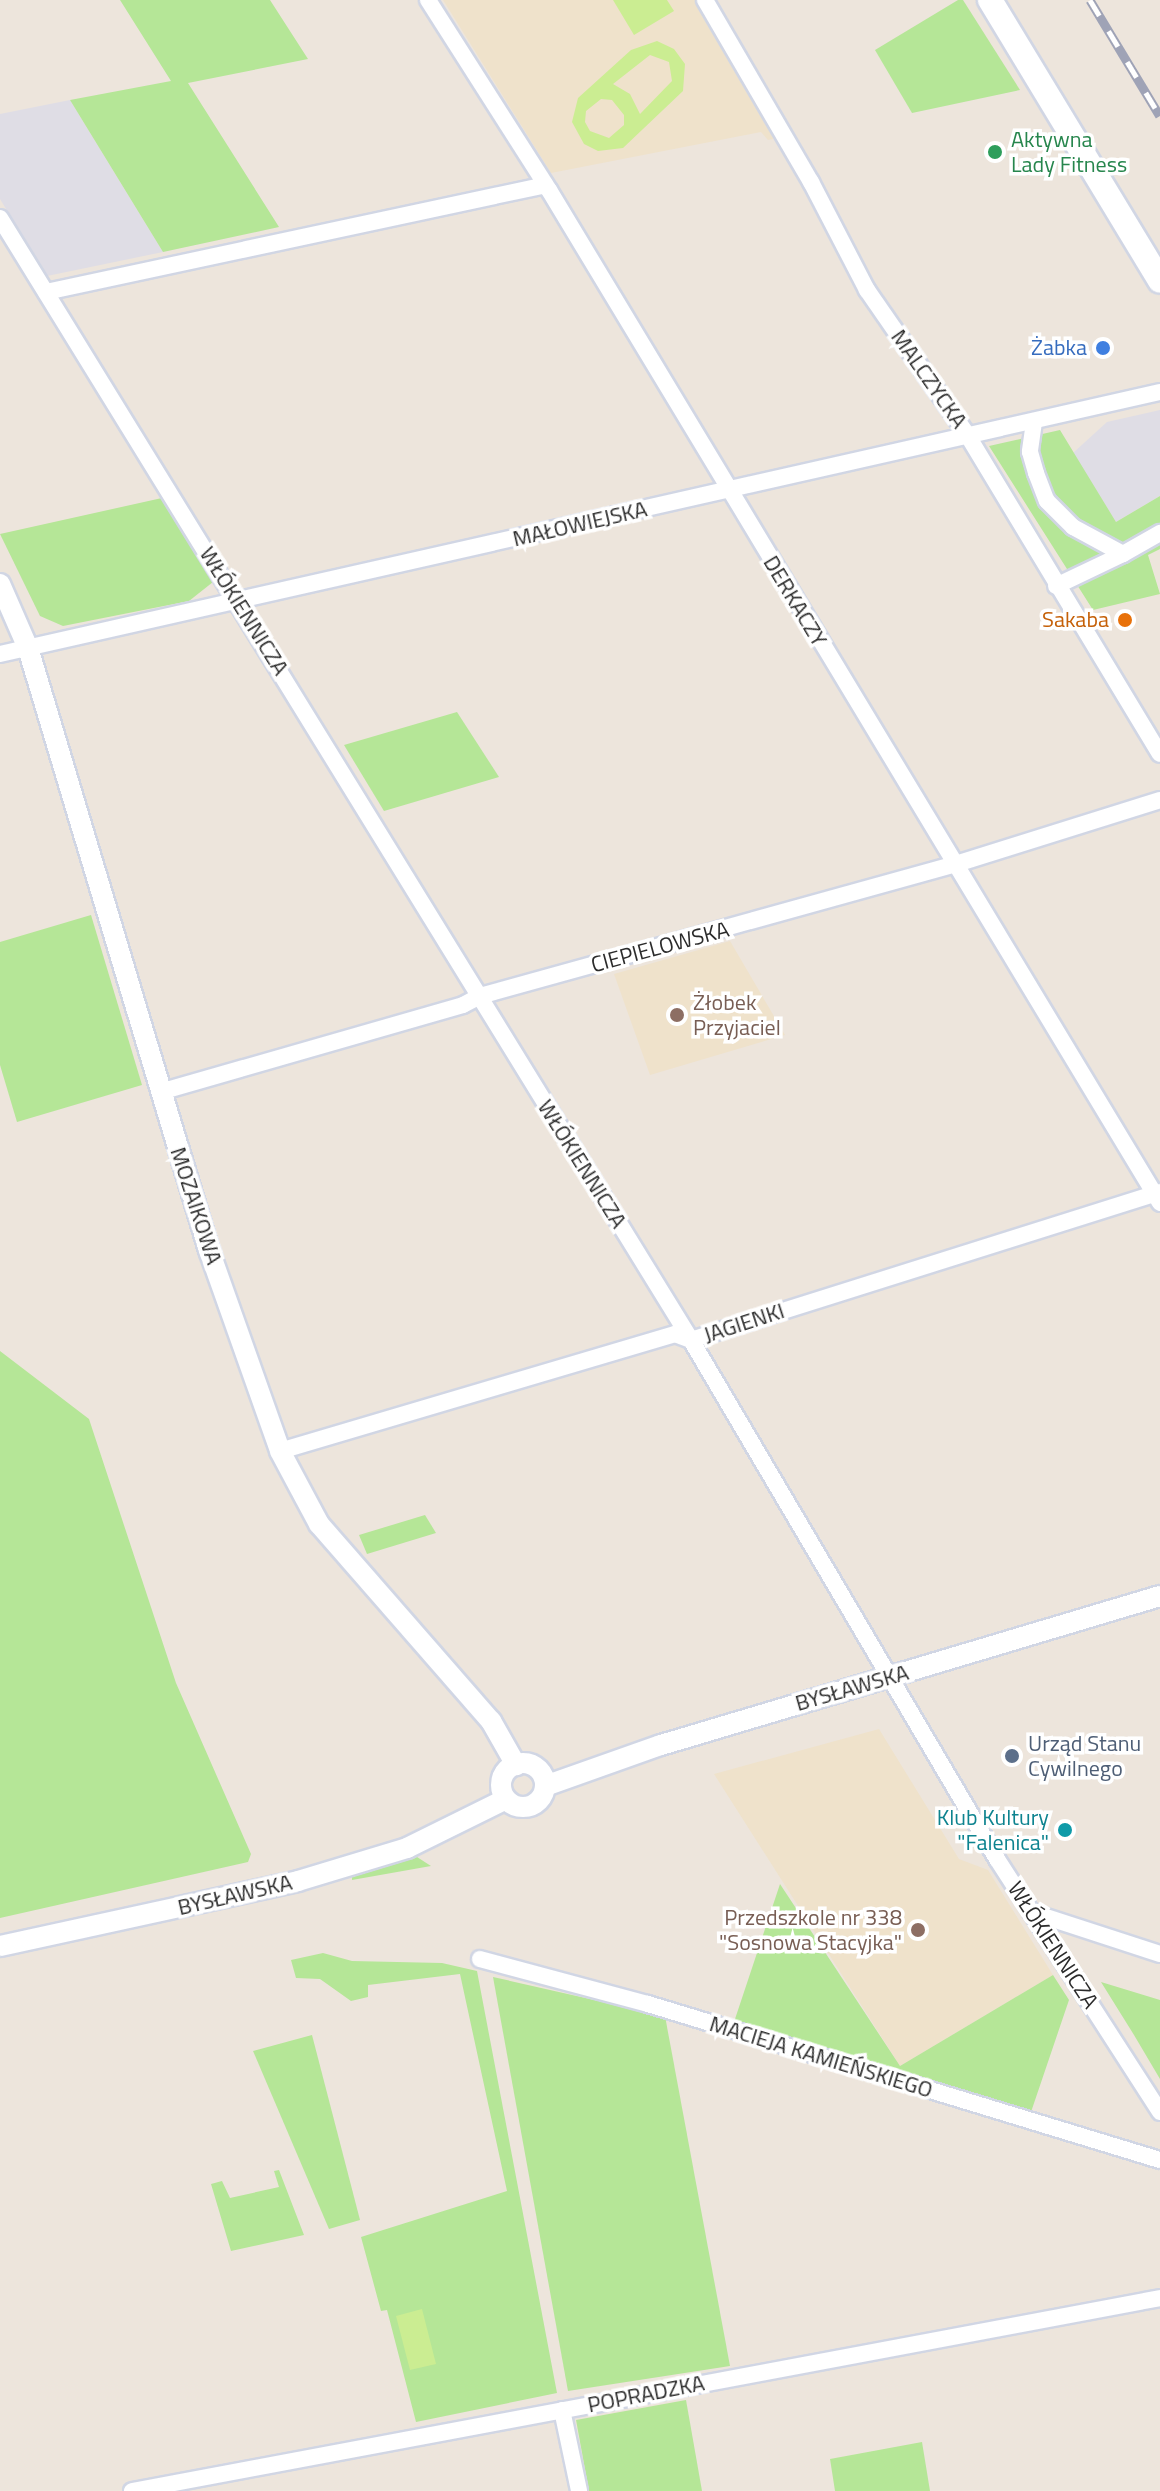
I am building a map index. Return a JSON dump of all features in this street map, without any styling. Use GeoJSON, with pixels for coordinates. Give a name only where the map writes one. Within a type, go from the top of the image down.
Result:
{"type":"FeatureCollection","features":[{"type":"Feature","properties":{"kind":"main road"},"geometry":{"type":"LineString","coordinates":[[990,0],[1160,281]]}},
{"type":"Feature","properties":{"kind":"street","name":"DERKACZY"},"geometry":{"type":"LineString","coordinates":[[428,0],[546,185],[1158,1196]]}},
{"type":"Feature","properties":{"kind":"street","name":"MALCZYCKA"},"geometry":{"type":"LineString","coordinates":[[705,0],[811,182],[867,290],[968,436],[1160,754]]}},
{"type":"Feature","properties":{"kind":"street"},"geometry":{"type":"LineString","coordinates":[[46,292],[546,185]]}},
{"type":"Feature","properties":{"kind":"street","name":"WŁÓKIENNICZA"},"geometry":{"type":"LineString","coordinates":[[0,218],[691,1340],[894,1676],[1031,1912],[1160,2112]]}},
{"type":"Feature","properties":{"kind":"street","name":"MAŁOWIEJSKA"},"geometry":{"type":"LineString","coordinates":[[0,654],[1160,392]]}},
{"type":"Feature","properties":{"kind":"street"},"geometry":{"type":"LineString","coordinates":[[1034,422],[1030,452],[1047,501],[1073,527],[1123,554]]}},
{"type":"Feature","properties":{"kind":"street"},"geometry":{"type":"LineString","coordinates":[[1056,586],[1160,533]]}},
{"type":"Feature","properties":{"kind":"street","name":"MOZAIKOWA"},"geometry":{"type":"LineString","coordinates":[[0,584],[28,648],[160,1092],[280,1451],[319,1524],[491,1721],[516,1765]]}},
{"type":"Feature","properties":{"kind":"street","name":"CIEPIELOWSKA"},"geometry":{"type":"LineString","coordinates":[[160,1092],[463,1005],[480,996],[956,864],[1160,800]]}},
{"type":"Feature","properties":{"kind":"street","name":"JAGIENKI"},"geometry":{"type":"LineString","coordinates":[[280,1451],[675,1334],[691,1340],[1158,1196]]}},
{"type":"Feature","properties":{"kind":"street","name":"BYSŁAWSKA"},"geometry":{"type":"LineString","coordinates":[[545,1786],[1160,1596]]}},
{"type":"Feature","properties":{"kind":"street"},"geometry":{"type":"LineString","coordinates":[[516,1765],[533,1766],[545,1786],[540,1799],[528,1807],[506,1799],[503,1780],[516,1765]]}},
{"type":"Feature","properties":{"kind":"street","name":"BYSŁAWSKA"},"geometry":{"type":"LineString","coordinates":[[0,1946],[298,1881],[418,1844],[506,1799]]}},
{"type":"Feature","properties":{"kind":"street"},"geometry":{"type":"LineString","coordinates":[[1031,1912],[1160,1954]]}},
{"type":"Feature","properties":{"kind":"street","name":"MACIEJA KAMIEŃSKIEGO"},"geometry":{"type":"LineString","coordinates":[[480,1959],[648,2004],[1160,2160]]}},
{"type":"Feature","properties":{"kind":"street","name":"POPRADZKA"},"geometry":{"type":"LineString","coordinates":[[132,2491],[1160,2298]]}},
{"type":"Feature","properties":{"kind":"street"},"geometry":{"type":"LineString","coordinates":[[562,2410],[579,2491]]}},
{"type":"Feature","properties":{"kind":"shaded area"},"geometry":{"type":"Polygon","coordinates":[[[443,0],[701,0],[783,137],[768,140],[761,132],[551,173],[443,0]]]}},
{"type":"Feature","properties":{"kind":"shaded area"},"geometry":{"type":"Polygon","coordinates":[[[70,100],[163,252],[47,276],[0,199],[0,114],[70,100]]]}},
{"type":"Feature","properties":{"kind":"shaded area"},"geometry":{"type":"Polygon","coordinates":[[[1160,410],[1160,496],[1116,522],[1073,453],[1107,422],[1160,410]]]}},
{"type":"Feature","properties":{"kind":"shaded area"},"geometry":{"type":"Polygon","coordinates":[[[730,941],[785,1035],[650,1075],[614,974],[730,941]]]}},
{"type":"Feature","properties":{"kind":"shaded area","name":"Przedszkole nr 338 \"Sosnowa Stacyjka\""},"geometry":{"type":"Polygon","coordinates":[[[879,1729],[959,1859],[988,1870],[1053,1975],[900,2066],[714,1774],[879,1729]]]}},
{"type":"Feature","properties":{"kind":"green space"},"geometry":{"type":"Polygon","coordinates":[[[120,0],[270,0],[308,59],[188,83],[279,227],[163,252],[70,100],[171,81],[120,0]]]}},
{"type":"Feature","properties":{"kind":"green space"},"geometry":{"type":"Polygon","coordinates":[[[613,0],[667,0],[674,11],[634,35],[613,0]]]}},
{"type":"Feature","properties":{"kind":"green space"},"geometry":{"type":"Polygon","coordinates":[[[958,0],[963,0],[1020,90],[912,113],[875,50],[958,0]]]}},
{"type":"Feature","properties":{"kind":"green space"},"geometry":{"type":"Polygon","coordinates":[[[657,41],[674,49],[685,64],[683,91],[623,148],[598,151],[584,144],[572,122],[578,98],[631,50],[657,41]],[[650,55],[613,84],[630,94],[640,114],[672,81],[669,62],[650,55]],[[601,99],[586,111],[585,122],[590,131],[609,138],[624,125],[624,115],[612,100],[601,99]]]}},
{"type":"Feature","properties":{"kind":"green space"},"geometry":{"type":"Polygon","coordinates":[[[1060,430],[1116,522],[1160,496],[1160,549],[1148,555],[1160,594],[1093,610],[989,446],[1060,430]]]}},
{"type":"Feature","properties":{"kind":"green space"},"geometry":{"type":"Polygon","coordinates":[[[162,498],[213,582],[189,601],[63,626],[40,616],[0,534],[162,498]]]}},
{"type":"Feature","properties":{"kind":"green space"},"geometry":{"type":"Polygon","coordinates":[[[457,712],[499,777],[384,811],[344,745],[457,712]]]}},
{"type":"Feature","properties":{"kind":"green space"},"geometry":{"type":"Polygon","coordinates":[[[91,915],[142,1085],[17,1122],[0,1065],[0,942],[91,915]]]}},
{"type":"Feature","properties":{"kind":"green space"},"geometry":{"type":"Polygon","coordinates":[[[0,1351],[89,1419],[176,1683],[251,1854],[248,1862],[0,1918],[0,1351]]]}},
{"type":"Feature","properties":{"kind":"green space"},"geometry":{"type":"Polygon","coordinates":[[[425,1515],[436,1533],[367,1554],[359,1535],[425,1515]]]}},
{"type":"Feature","properties":{"kind":"green space"},"geometry":{"type":"Polygon","coordinates":[[[417,1857],[431,1866],[352,1880],[352,1877],[417,1857]]]}},
{"type":"Feature","properties":{"kind":"green space"},"geometry":{"type":"Polygon","coordinates":[[[780,1884],[900,2066],[1053,1975],[1069,2000],[1031,2112],[734,2022],[780,1884]]]}},
{"type":"Feature","properties":{"kind":"green space"},"geometry":{"type":"Polygon","coordinates":[[[323,1953],[352,1961],[442,1963],[477,1971],[557,2393],[416,2422],[387,2310],[381,2311],[361,2237],[507,2191],[460,1974],[368,1985],[368,1997],[351,2001],[320,1979],[296,1978],[291,1960],[323,1953]]]}},
{"type":"Feature","properties":{"kind":"green space"},"geometry":{"type":"Polygon","coordinates":[[[493,1977],[665,2016],[730,2366],[568,2391],[493,1977]]]}},
{"type":"Feature","properties":{"kind":"green space"},"geometry":{"type":"Polygon","coordinates":[[[1101,1982],[1160,2000],[1160,2079],[1134,2035],[1101,1982]]]}},
{"type":"Feature","properties":{"kind":"green space"},"geometry":{"type":"Polygon","coordinates":[[[312,2035],[360,2220],[329,2229],[253,2051],[312,2035]]]}},
{"type":"Feature","properties":{"kind":"green space"},"geometry":{"type":"Polygon","coordinates":[[[279,2170],[304,2235],[231,2251],[211,2184],[222,2181],[230,2198],[279,2187],[274,2171],[279,2170]]]}},
{"type":"Feature","properties":{"kind":"green space"},"geometry":{"type":"Polygon","coordinates":[[[422,2309],[436,2364],[410,2370],[396,2316],[422,2309]]]}},
{"type":"Feature","properties":{"kind":"green space"},"geometry":{"type":"Polygon","coordinates":[[[686,2400],[702,2491],[589,2491],[576,2420],[686,2400]]]}},
{"type":"Feature","properties":{"kind":"green space"},"geometry":{"type":"Polygon","coordinates":[[[922,2442],[930,2491],[835,2491],[830,2459],[922,2442]]]}},
{"type":"Feature","properties":{"kind":"railway"},"geometry":{"type":"LineString","coordinates":[[1090,0],[1160,116]]}},
{"type":"Feature","properties":{"kind":"place","name":"Aktywna Lady Fitness"},"geometry":{"type":"Point","coordinates":[995,152]}},
{"type":"Feature","properties":{"kind":"place","name":"Żabka"},"geometry":{"type":"Point","coordinates":[1103,348]}},
{"type":"Feature","properties":{"kind":"place","name":"Sakaba"},"geometry":{"type":"Point","coordinates":[1125,620]}},
{"type":"Feature","properties":{"kind":"place","name":"Żłobek Przyjaciel"},"geometry":{"type":"Point","coordinates":[677,1015]}},
{"type":"Feature","properties":{"kind":"place","name":"Urząd Stanu Cywilnego"},"geometry":{"type":"Point","coordinates":[1012,1756]}},
{"type":"Feature","properties":{"kind":"place","name":"Klub Kultury \"Falenica\""},"geometry":{"type":"Point","coordinates":[1065,1830]}},
{"type":"Feature","properties":{"kind":"place","name":"Przedszkole nr 338 \"Sosnowa Stacyjka\""},"geometry":{"type":"Point","coordinates":[918,1930]}}]}
